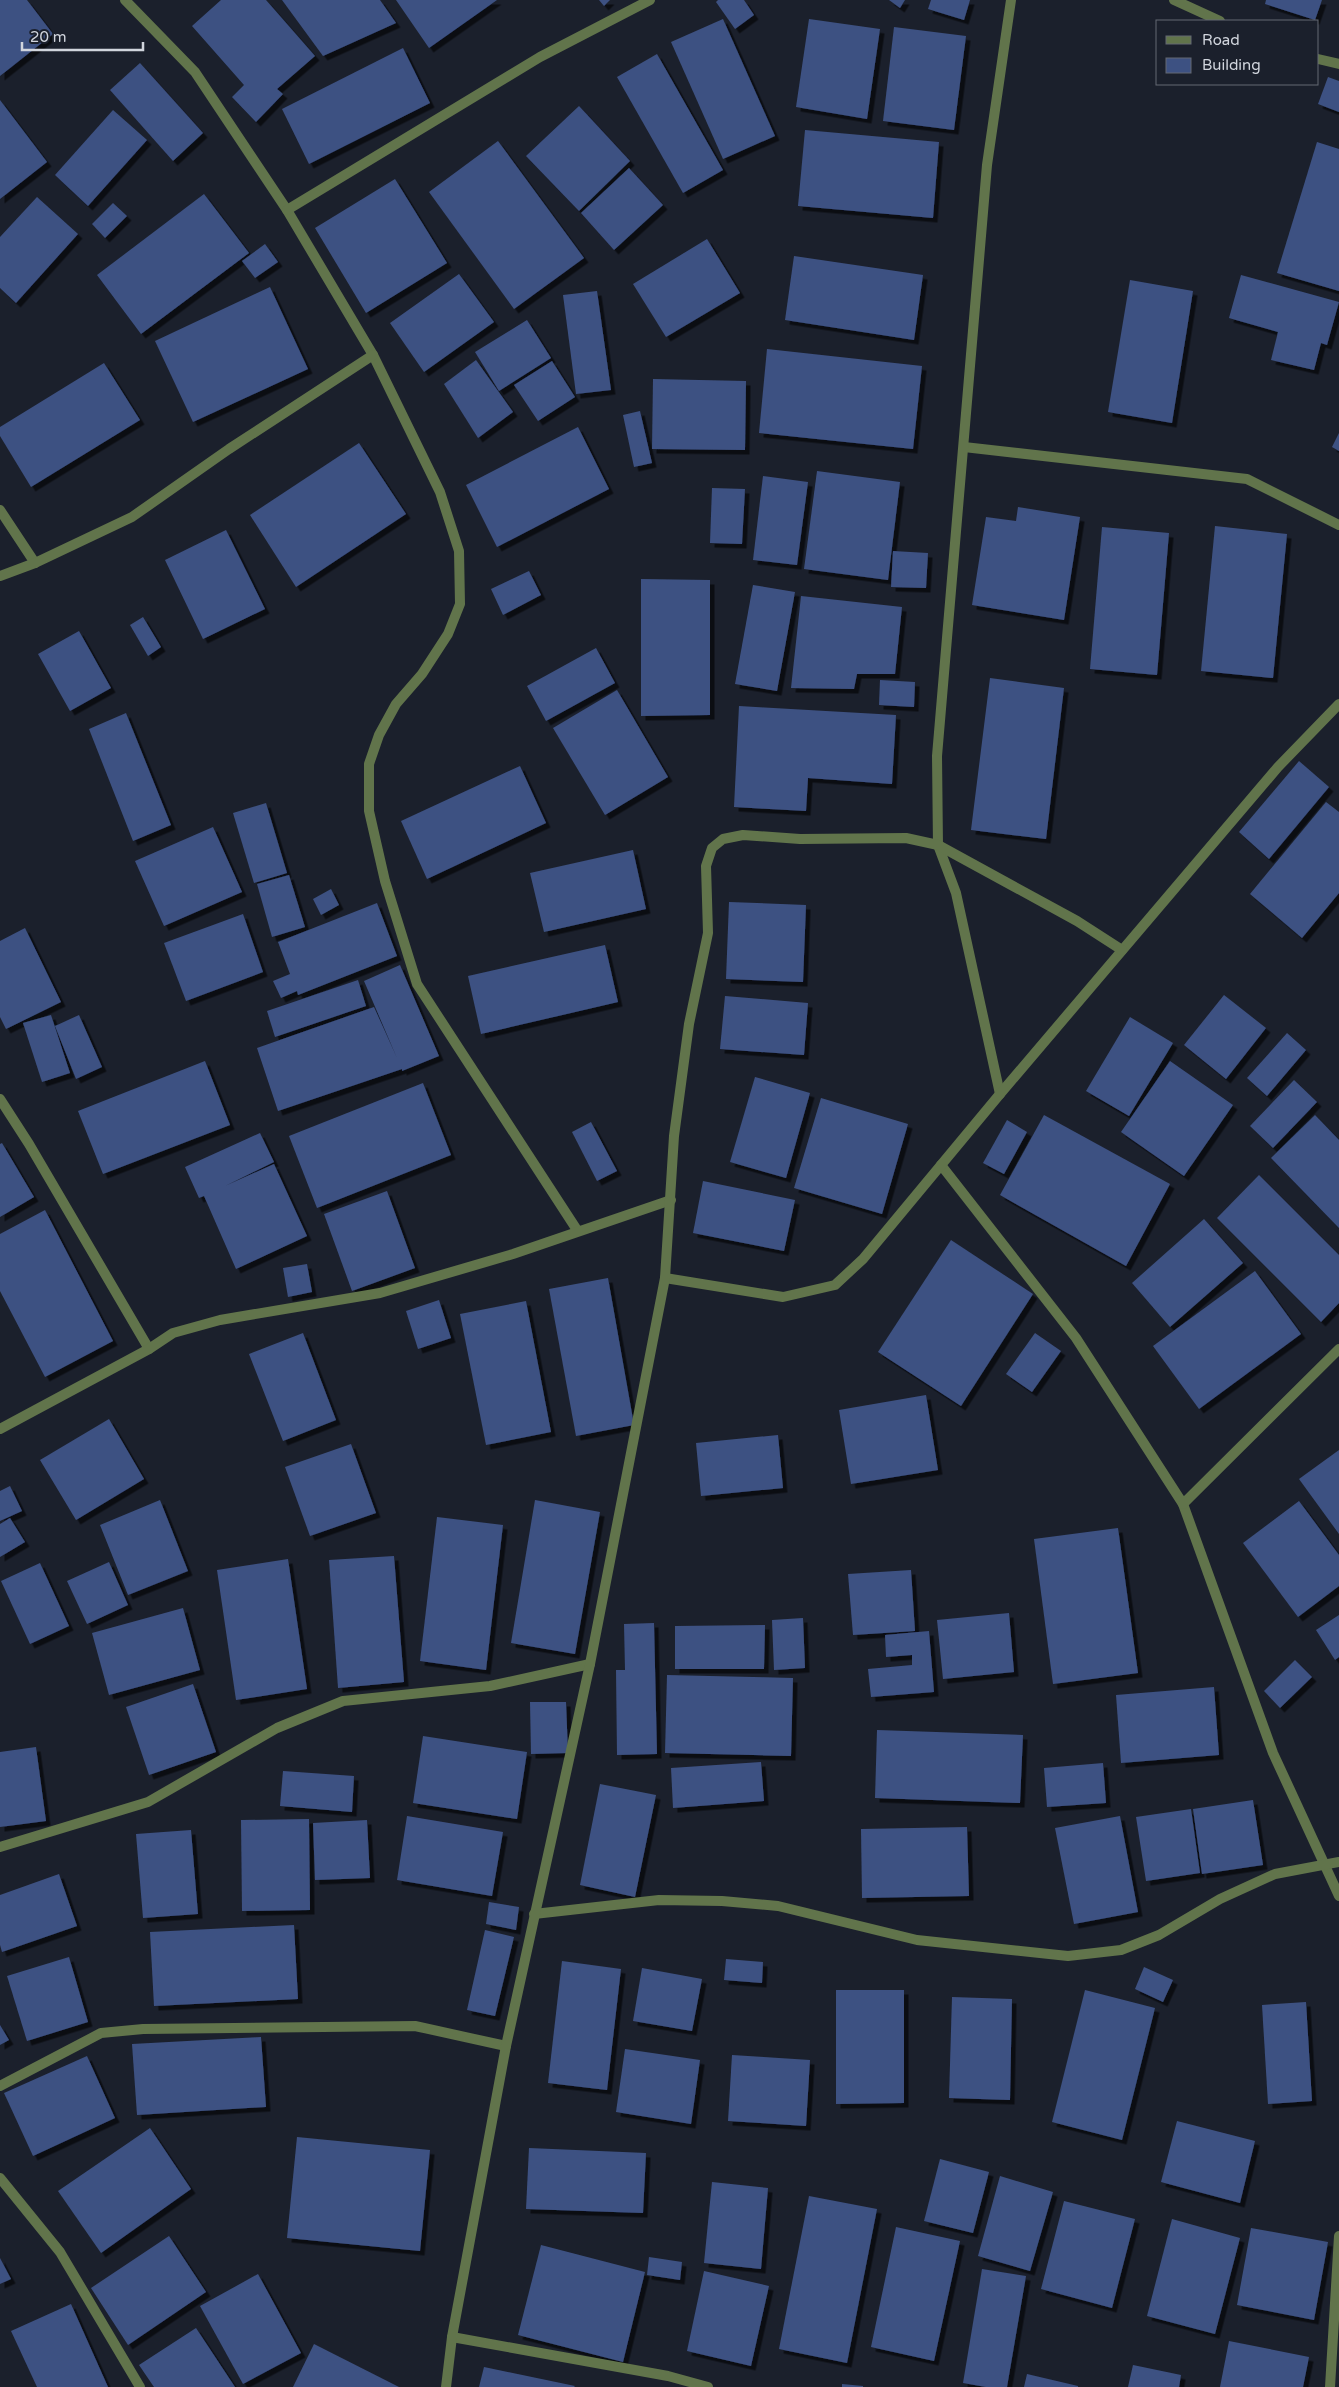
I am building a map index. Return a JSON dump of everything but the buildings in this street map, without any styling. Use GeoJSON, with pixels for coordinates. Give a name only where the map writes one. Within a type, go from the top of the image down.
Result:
{"type":"FeatureCollection","features":[{"type":"Feature","properties":{"kind":"street"},"geometry":{"type":"LineString","coordinates":[[125,0],[195,72],[287,210],[373,355],[440,492],[459,551],[460,604],[448,634],[422,674],[396,704],[379,735],[369,764],[369,811],[383,873],[417,984],[577,1230]]}},
{"type":"Feature","properties":{"kind":"street"},"geometry":{"type":"LineString","coordinates":[[287,210],[540,57],[650,0]]}},
{"type":"Feature","properties":{"kind":"street"},"geometry":{"type":"LineString","coordinates":[[1000,1094],[956,893],[938,845],[938,756],[987,165],[1011,0]]}},
{"type":"Feature","properties":{"kind":"street"},"geometry":{"type":"LineString","coordinates":[[1174,0],[1218,20]]}},
{"type":"Feature","properties":{"kind":"street"},"geometry":{"type":"LineString","coordinates":[[1319,59],[1339,64]]}},
{"type":"Feature","properties":{"kind":"street"},"geometry":{"type":"LineString","coordinates":[[0,576],[35,563],[132,518],[229,449],[373,355]]}},
{"type":"Feature","properties":{"kind":"street"},"geometry":{"type":"LineString","coordinates":[[964,446],[1247,479],[1339,525]]}},
{"type":"Feature","properties":{"kind":"street"},"geometry":{"type":"LineString","coordinates":[[0,510],[35,563]]}},
{"type":"Feature","properties":{"kind":"street"},"geometry":{"type":"LineString","coordinates":[[665,1278],[783,1297],[835,1285],[863,1259],[1000,1094],[1278,767],[1339,704]]}},
{"type":"Feature","properties":{"kind":"street"},"geometry":{"type":"LineString","coordinates":[[446,2387],[452,2337],[506,2046],[590,1664],[665,1278],[674,1136],[689,1024],[708,932],[706,866],[712,848],[723,839],[743,835],[800,839],[906,838],[938,845],[1070,918],[1122,950]]}},
{"type":"Feature","properties":{"kind":"street"},"geometry":{"type":"LineString","coordinates":[[0,1099],[29,1144],[150,1349]]}},
{"type":"Feature","properties":{"kind":"street"},"geometry":{"type":"LineString","coordinates":[[941,1165],[1076,1338],[1183,1504],[1273,1753],[1339,1896]]}},
{"type":"Feature","properties":{"kind":"street"},"geometry":{"type":"LineString","coordinates":[[0,1429],[150,1349],[173,1333],[220,1320],[380,1293],[513,1254],[577,1230],[670,1200]]}},
{"type":"Feature","properties":{"kind":"street"},"geometry":{"type":"LineString","coordinates":[[1183,1504],[1339,1349]]}},
{"type":"Feature","properties":{"kind":"street"},"geometry":{"type":"LineString","coordinates":[[0,1847],[148,1802],[277,1728],[343,1701],[490,1686],[590,1664]]}},
{"type":"Feature","properties":{"kind":"street"},"geometry":{"type":"LineString","coordinates":[[534,1914],[659,1900],[722,1901],[778,1906],[917,1940],[1068,1956],[1121,1950],[1159,1935],[1220,1899],[1275,1874],[1324,1863],[1339,1862]]}},
{"type":"Feature","properties":{"kind":"street"},"geometry":{"type":"LineString","coordinates":[[0,2086],[101,2033],[135,2030],[415,2026],[506,2046]]}},
{"type":"Feature","properties":{"kind":"street"},"geometry":{"type":"LineString","coordinates":[[0,2178],[60,2252],[140,2387]]}},
{"type":"Feature","properties":{"kind":"street"},"geometry":{"type":"LineString","coordinates":[[1330,2387],[1339,2236]]}},
{"type":"Feature","properties":{"kind":"street"},"geometry":{"type":"LineString","coordinates":[[452,2337],[668,2376],[708,2387]]}}]}
